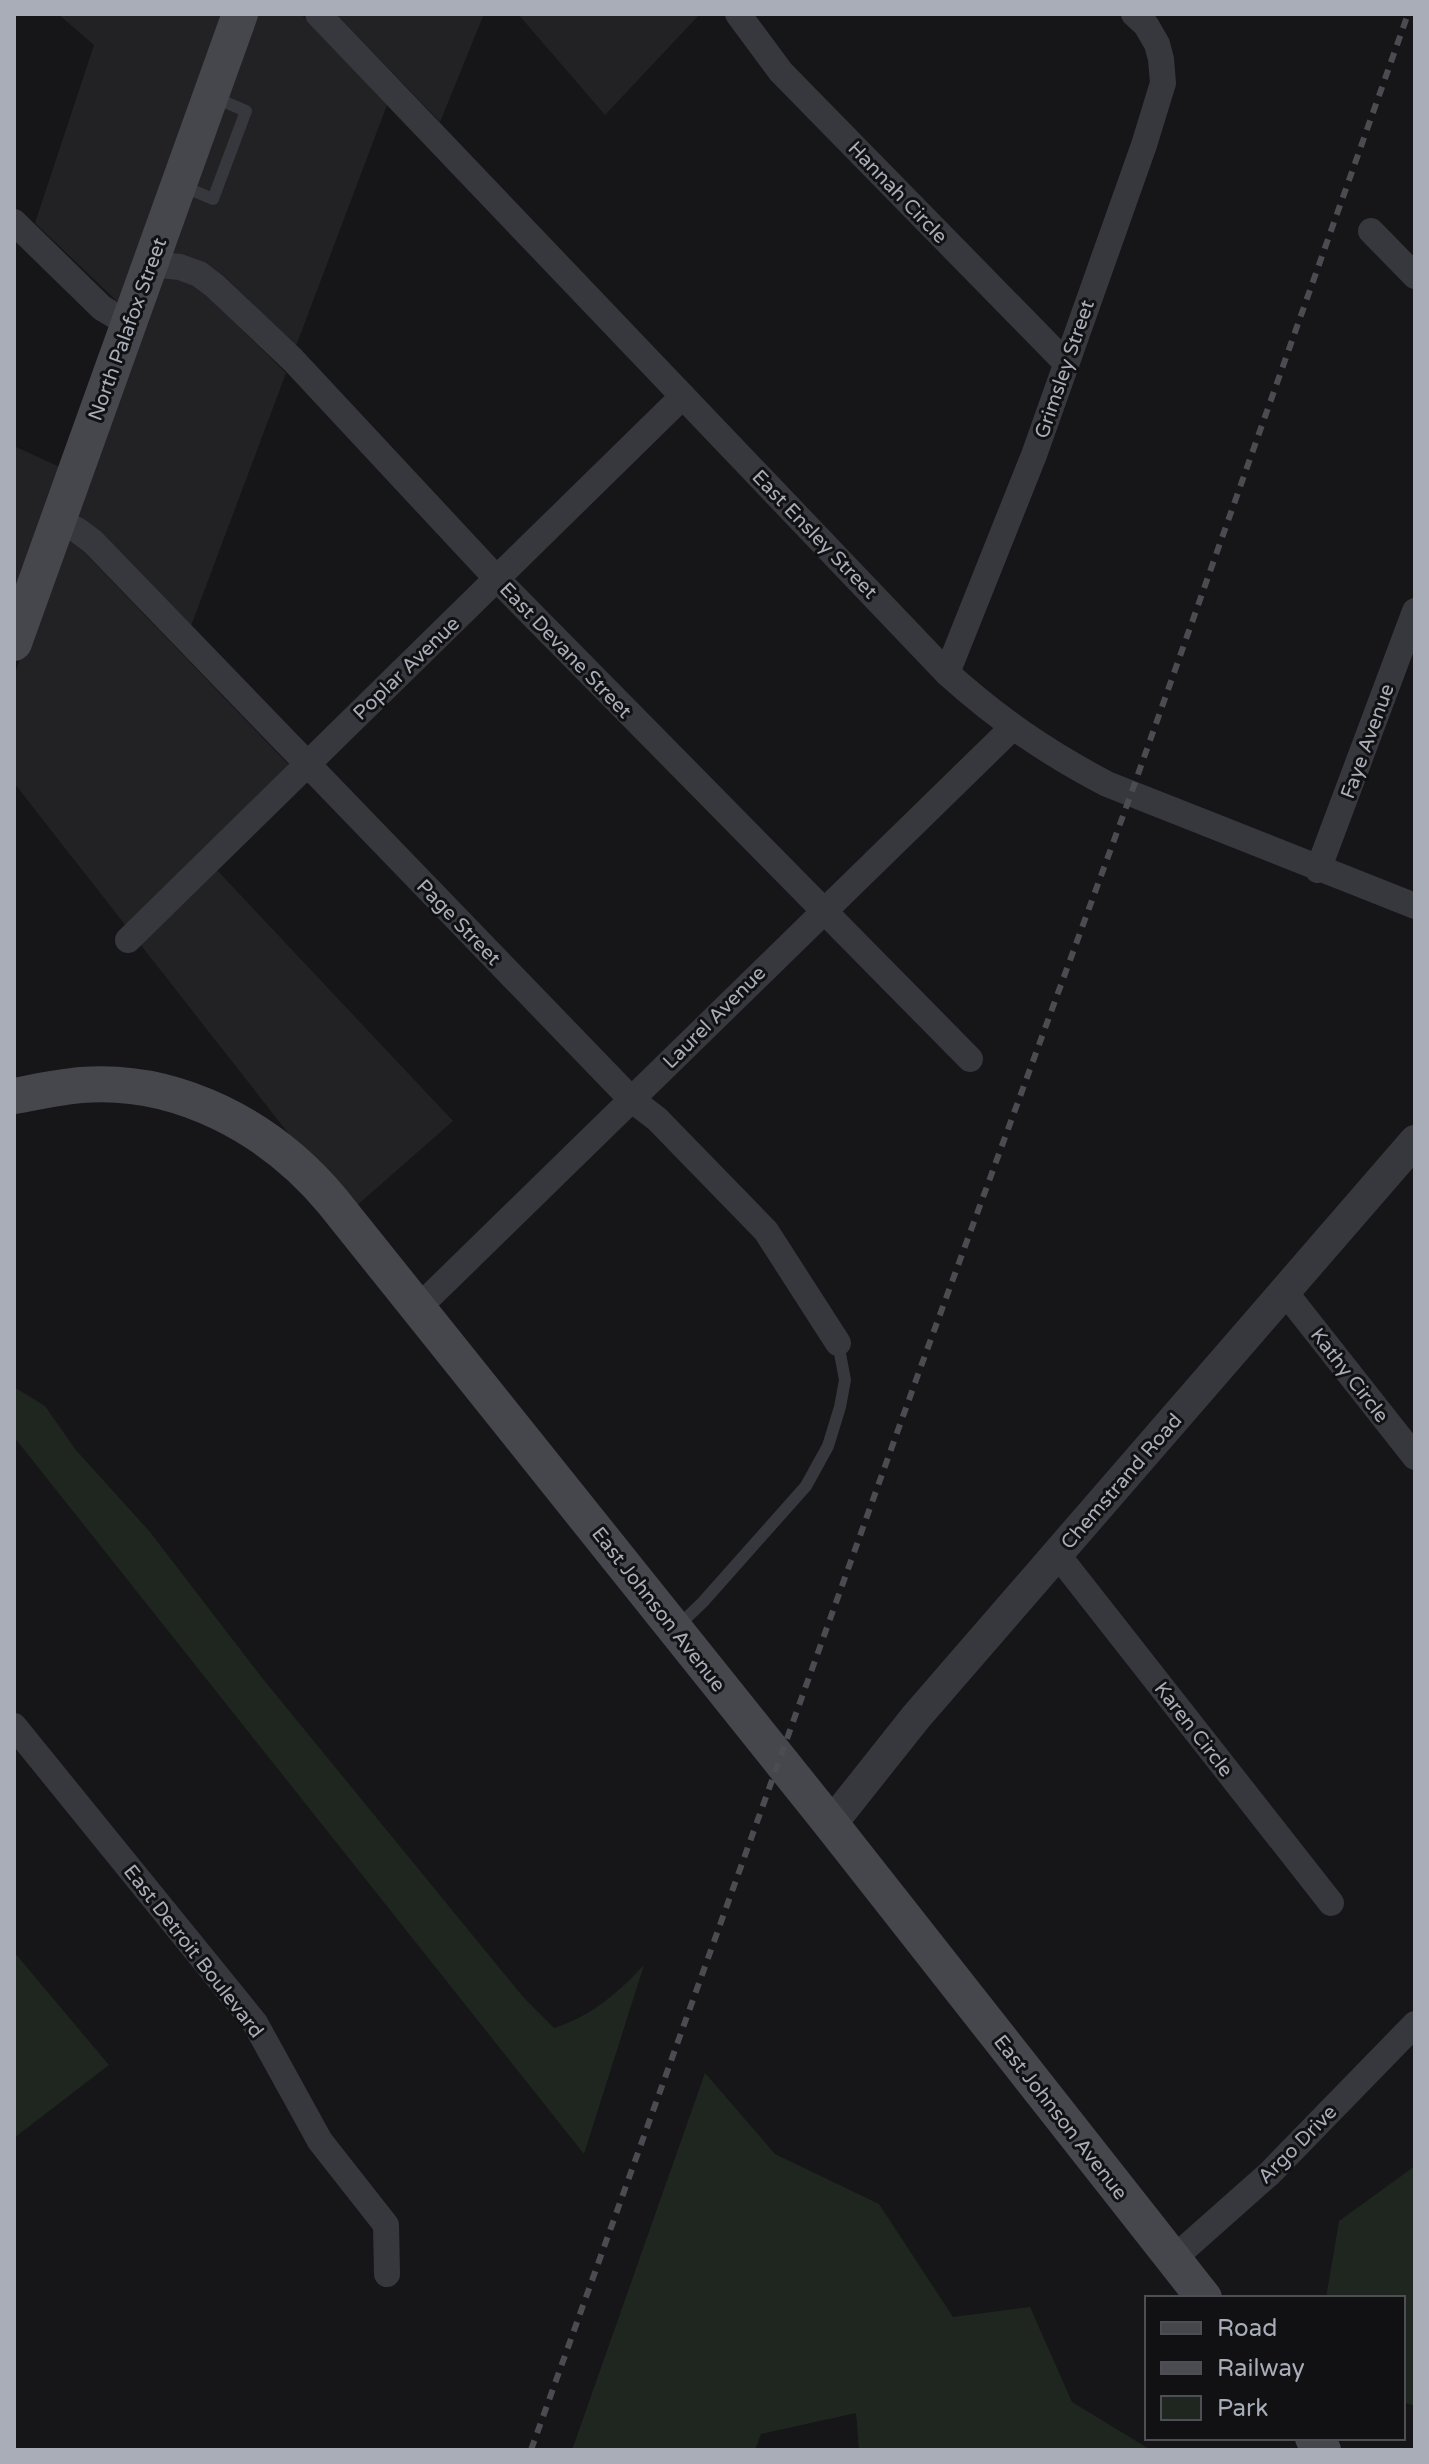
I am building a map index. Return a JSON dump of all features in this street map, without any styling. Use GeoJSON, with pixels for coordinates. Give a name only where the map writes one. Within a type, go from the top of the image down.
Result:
{"type":"FeatureCollection","features":[{"type":"Feature","properties":{"kind":"main road","name":"North Palafox Street"},"geometry":{"type":"LineString","coordinates":[[14,643],[240,14]]}},
{"type":"Feature","properties":{"kind":"main road","name":"East Johnson Avenue"},"geometry":{"type":"LineString","coordinates":[[14,1096],[82,1085],[133,1086],[177,1095],[215,1110],[294,1159],[333,1202],[676,1629],[1202,2296]]}},
{"type":"Feature","properties":{"kind":"street","name":"East Ensley Street"},"geometry":{"type":"LineString","coordinates":[[318,14],[947,673],[1012,728],[1058,758],[1107,784],[1415,906]]}},
{"type":"Feature","properties":{"kind":"street","name":"Hannah Circle"},"geometry":{"type":"LineString","coordinates":[[738,14],[781,72],[1066,363]]}},
{"type":"Feature","properties":{"kind":"street","name":"Grimsley Street"},"geometry":{"type":"LineString","coordinates":[[947,673],[1003,537],[1144,145],[1163,83],[1157,44],[1146,25],[1134,14]]}},
{"type":"Feature","properties":{"kind":"street"},"geometry":{"type":"LineString","coordinates":[[14,222],[102,308],[129,324]]}},
{"type":"Feature","properties":{"kind":"street"},"geometry":{"type":"LineString","coordinates":[[1371,231],[1415,276]]}},
{"type":"Feature","properties":{"kind":"street","name":"East Devane Street"},"geometry":{"type":"LineString","coordinates":[[151,264],[180,267],[199,274],[293,360],[498,580],[970,1059]]}},
{"type":"Feature","properties":{"kind":"street","name":"Poplar Avenue"},"geometry":{"type":"LineString","coordinates":[[128,940],[683,396]]}},
{"type":"Feature","properties":{"kind":"street","name":"Page Street"},"geometry":{"type":"LineString","coordinates":[[58,521],[93,542],[631,1099],[657,1119],[766,1231],[838,1343]]}},
{"type":"Feature","properties":{"kind":"street","name":"Faye Avenue"},"geometry":{"type":"LineString","coordinates":[[1318,870],[1415,611]]}},
{"type":"Feature","properties":{"kind":"street","name":"Laurel Avenue"},"geometry":{"type":"LineString","coordinates":[[418,1308],[1012,728]]}},
{"type":"Feature","properties":{"kind":"street","name":"Chemstrand Road"},"geometry":{"type":"LineString","coordinates":[[831,1824],[916,1717],[1415,1141]]}},
{"type":"Feature","properties":{"kind":"street","name":"Kathy Circle"},"geometry":{"type":"LineString","coordinates":[[1285,1292],[1415,1457]]}},
{"type":"Feature","properties":{"kind":"street","name":"Karen Circle"},"geometry":{"type":"LineString","coordinates":[[1057,1554],[1331,1903]]}},
{"type":"Feature","properties":{"kind":"street","name":"East Detroit Boulevard"},"geometry":{"type":"LineString","coordinates":[[14,1726],[255,2023],[320,2141],[386,2225],[387,2274]]}},
{"type":"Feature","properties":{"kind":"street","name":"Argo Drive"},"geometry":{"type":"LineString","coordinates":[[1173,2259],[1270,2173],[1415,2024]]}},
{"type":"Feature","properties":{"kind":"lane"},"geometry":{"type":"LineString","coordinates":[[676,1629],[806,1486],[828,1446],[840,1407],[845,1380],[838,1343]]}},
{"type":"Feature","properties":{"kind":"shaded area"},"geometry":{"type":"Polygon","coordinates":[[[58,14],[228,14],[123,307],[35,223],[94,45],[58,14]]]}},
{"type":"Feature","properties":{"kind":"shaded area"},"geometry":{"type":"Polygon","coordinates":[[[253,14],[301,14],[387,105],[296,346],[224,276],[186,255],[167,253],[253,14]]]}},
{"type":"Feature","properties":{"kind":"shaded area"},"geometry":{"type":"Polygon","coordinates":[[[336,14],[484,14],[440,122],[336,14]]]}},
{"type":"Feature","properties":{"kind":"shaded area"},"geometry":{"type":"Polygon","coordinates":[[[518,14],[700,14],[605,115],[518,14]]]}},
{"type":"Feature","properties":{"kind":"shaded area"},"geometry":{"type":"Polygon","coordinates":[[[159,276],[176,278],[207,295],[286,373],[191,626],[102,533],[73,514],[159,276]]]}},
{"type":"Feature","properties":{"kind":"shaded area"},"geometry":{"type":"Polygon","coordinates":[[[14,446],[64,469],[14,609],[14,446]]]}},
{"type":"Feature","properties":{"kind":"shaded area"},"geometry":{"type":"Polygon","coordinates":[[[64,537],[84,552],[289,765],[126,926],[14,783],[14,676],[64,537]]]}},
{"type":"Feature","properties":{"kind":"shaded area"},"geometry":{"type":"Polygon","coordinates":[[[216,869],[453,1121],[354,1208],[299,1147],[140,944],[216,869]]]}},
{"type":"Feature","properties":{"kind":"green space"},"geometry":{"type":"Polygon","coordinates":[[[14,1387],[45,1406],[75,1449],[150,1532],[263,1679],[524,1998],[554,2028],[603,2003],[644,1965],[584,2154],[14,1437],[14,1387]]]}},
{"type":"Feature","properties":{"kind":"green space"},"geometry":{"type":"Polygon","coordinates":[[[14,1952],[109,2065],[14,2138],[14,1952]]]}},
{"type":"Feature","properties":{"kind":"green space"},"geometry":{"type":"Polygon","coordinates":[[[705,2073],[775,2154],[879,2204],[953,2317],[1030,2307],[1072,2402],[1151,2450],[859,2450],[856,2413],[761,2434],[755,2450],[572,2450],[705,2073]]]}},
{"type":"Feature","properties":{"kind":"green space"},"geometry":{"type":"Polygon","coordinates":[[[1415,2166],[1415,2406],[1405,2403],[1405,2296],[1326,2296],[1339,2221],[1415,2166]]]}},
{"type":"Feature","properties":{"kind":"railway"},"geometry":{"type":"LineString","coordinates":[[531,2450],[920,1369],[1131,794],[1408,14]]}}]}
